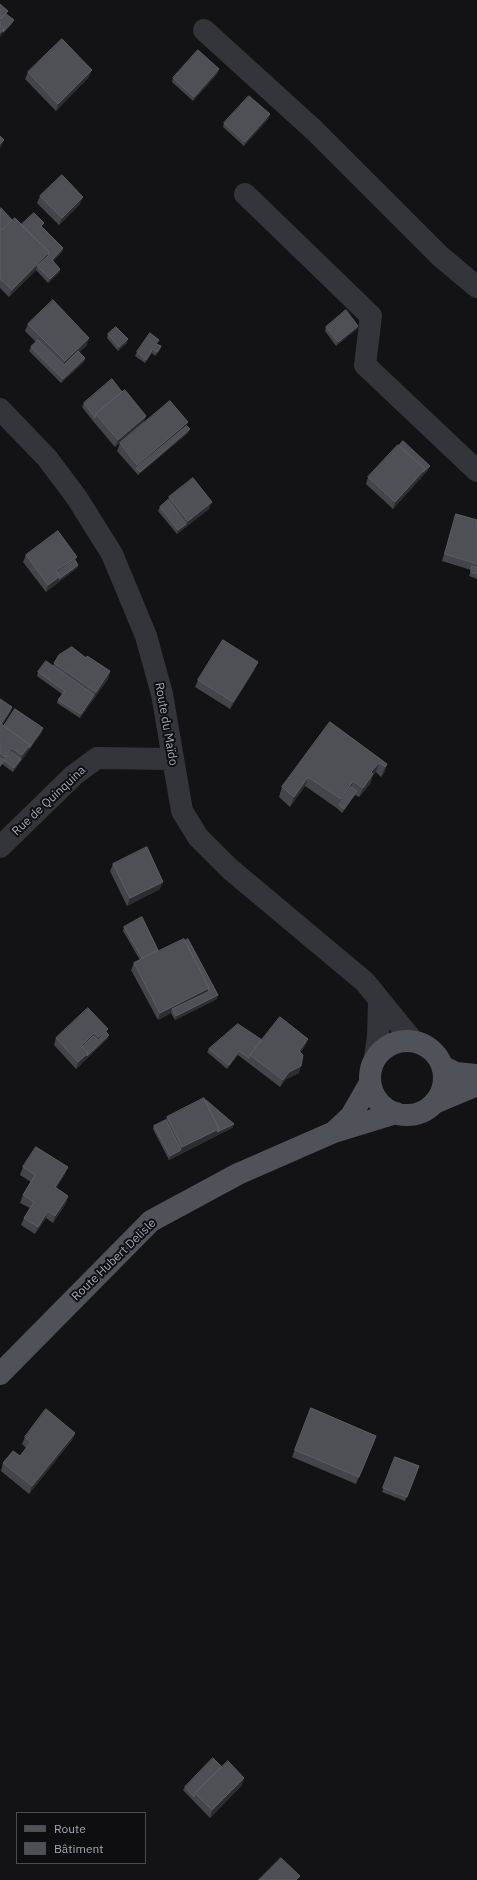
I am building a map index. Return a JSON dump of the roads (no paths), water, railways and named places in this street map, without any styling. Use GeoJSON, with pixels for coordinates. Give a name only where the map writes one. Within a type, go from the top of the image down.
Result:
{"type":"FeatureCollection","features":[{"type":"Feature","properties":{"kind":"main road"},"geometry":{"type":"LineString","coordinates":[[434,1103],[441,1092],[444,1079],[442,1066],[436,1054],[426,1046],[413,1041],[391,1044],[375,1058],[370,1070],[370,1083],[375,1096],[379,1101],[384,1106],[396,1113],[410,1114],[423,1111],[434,1103],[477,1086]]}},
{"type":"Feature","properties":{"kind":"main road"},"geometry":{"type":"LineString","coordinates":[[442,1066],[456,1073],[477,1075]]}},
{"type":"Feature","properties":{"kind":"main road","name":"Route Hubert Delisle"},"geometry":{"type":"LineString","coordinates":[[334,1132],[352,1116],[370,1083]]}},
{"type":"Feature","properties":{"kind":"main road","name":"Route Hubert Delisle"},"geometry":{"type":"LineString","coordinates":[[0,1374],[151,1222],[238,1174],[334,1132],[396,1113]]}},
{"type":"Feature","properties":{"kind":"street"},"geometry":{"type":"LineString","coordinates":[[204,30],[315,130],[440,256],[477,287]]}},
{"type":"Feature","properties":{"kind":"street"},"geometry":{"type":"LineString","coordinates":[[245,194],[371,316],[365,365],[477,471]]}},
{"type":"Feature","properties":{"kind":"street","name":"Route du Maïdo"},"geometry":{"type":"LineString","coordinates":[[0,408],[47,458],[77,498],[112,554],[146,636],[162,694],[182,811],[198,838],[230,869],[365,982],[413,1041]]}},
{"type":"Feature","properties":{"kind":"street","name":"Rue de Quinquina"},"geometry":{"type":"LineString","coordinates":[[0,847],[74,775],[98,758],[172,759]]}},
{"type":"Feature","properties":{"kind":"street"},"geometry":{"type":"LineString","coordinates":[[375,1058],[378,1036],[379,1000]]}}]}
